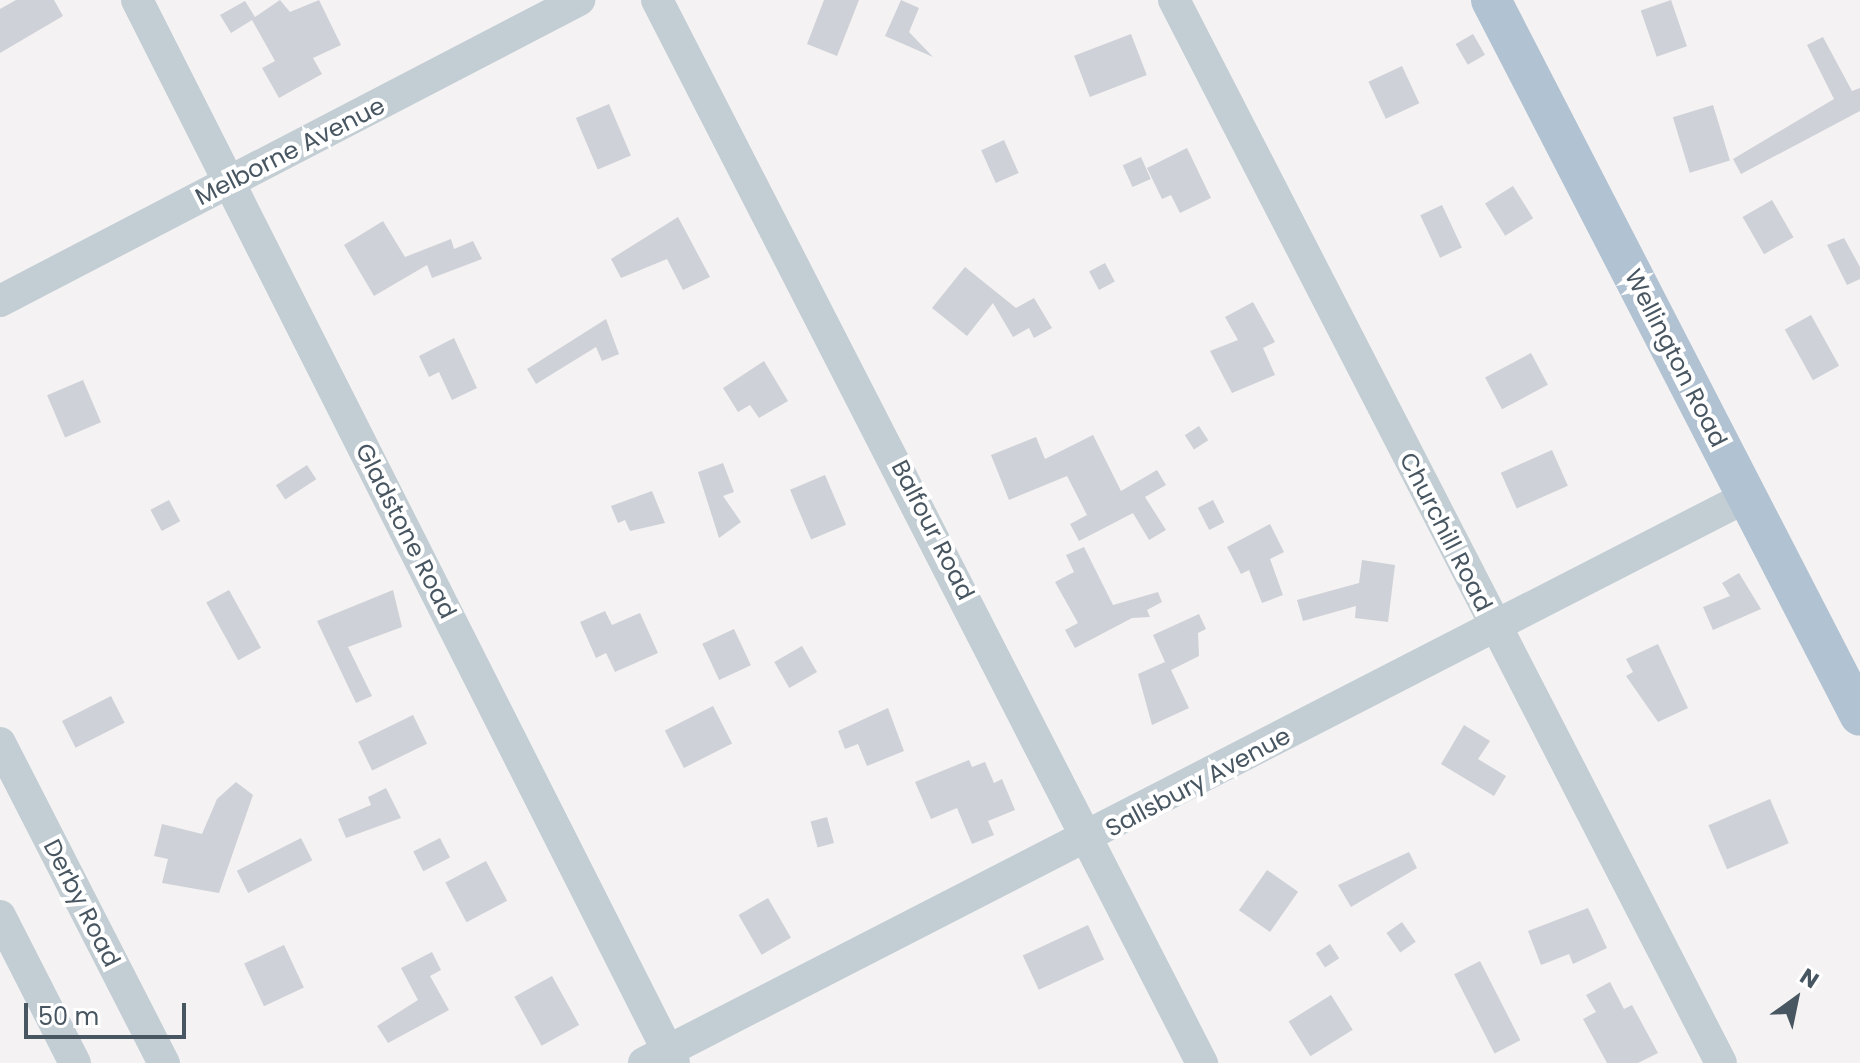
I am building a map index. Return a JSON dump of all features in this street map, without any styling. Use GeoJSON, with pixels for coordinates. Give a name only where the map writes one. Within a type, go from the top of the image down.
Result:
{"type":"FeatureCollection","features":[{"type":"Feature","properties":{"kind":"main road","name":"Wellington Road"},"geometry":{"type":"LineString","coordinates":[[1491,0],[1860,716]]}},
{"type":"Feature","properties":{"kind":"street","name":"Gladstone Road"},"geometry":{"type":"LineString","coordinates":[[137,0],[230,182],[662,1059]]}},
{"type":"Feature","properties":{"kind":"street","name":"Melborne Avenue"},"geometry":{"type":"LineString","coordinates":[[0,301],[579,0]]}},
{"type":"Feature","properties":{"kind":"street","name":"Balfour Road"},"geometry":{"type":"LineString","coordinates":[[657,0],[1202,1063]]}},
{"type":"Feature","properties":{"kind":"street","name":"Churchill Road"},"geometry":{"type":"LineString","coordinates":[[1174,0],[1493,626],[1721,1063]]}},
{"type":"Feature","properties":{"kind":"street","name":"Sallsbury Avenue"},"geometry":{"type":"LineString","coordinates":[[662,1059],[1748,496]]}},
{"type":"Feature","properties":{"kind":"street","name":"Derby Road"},"geometry":{"type":"LineString","coordinates":[[0,743],[164,1063]]}},
{"type":"Feature","properties":{"kind":"street"},"geometry":{"type":"LineString","coordinates":[[0,916],[75,1063]]}},
{"type":"Feature","properties":{"kind":"building"},"geometry":{"type":"Polygon","coordinates":[[[16,0],[54,0],[63,16],[0,53],[0,9],[16,0]]]}},
{"type":"Feature","properties":{"kind":"building"},"geometry":{"type":"Polygon","coordinates":[[[280,0],[290,12],[319,0],[341,45],[313,58],[322,74],[279,98],[262,68],[275,61],[252,20],[231,33],[220,15],[245,1],[255,17],[280,0]]]}},
{"type":"Feature","properties":{"kind":"building"},"geometry":{"type":"Polygon","coordinates":[[[824,0],[859,0],[837,56],[807,44],[824,0]]]}},
{"type":"Feature","properties":{"kind":"building"},"geometry":{"type":"Polygon","coordinates":[[[901,0],[919,8],[909,32],[933,57],[885,36],[901,0]]]}},
{"type":"Feature","properties":{"kind":"building"},"geometry":{"type":"Polygon","coordinates":[[[1671,0],[1687,46],[1657,57],[1641,10],[1671,0]]]}},
{"type":"Feature","properties":{"kind":"building"},"geometry":{"type":"Polygon","coordinates":[[[1131,34],[1147,75],[1090,97],[1074,56],[1131,34]]]}},
{"type":"Feature","properties":{"kind":"building"},"geometry":{"type":"Polygon","coordinates":[[[1473,34],[1485,55],[1468,65],[1456,44],[1473,34]]]}},
{"type":"Feature","properties":{"kind":"building"},"geometry":{"type":"Polygon","coordinates":[[[1823,37],[1852,91],[1860,88],[1860,111],[1741,174],[1733,159],[1834,99],[1807,45],[1823,37]]]}},
{"type":"Feature","properties":{"kind":"building"},"geometry":{"type":"Polygon","coordinates":[[[1402,66],[1419,103],[1386,119],[1368,82],[1402,66]]]}},
{"type":"Feature","properties":{"kind":"building"},"geometry":{"type":"Polygon","coordinates":[[[609,104],[631,156],[598,170],[576,118],[609,104]]]}},
{"type":"Feature","properties":{"kind":"building"},"geometry":{"type":"Polygon","coordinates":[[[1713,105],[1730,160],[1690,173],[1673,117],[1713,105]]]}},
{"type":"Feature","properties":{"kind":"building"},"geometry":{"type":"Polygon","coordinates":[[[1004,140],[1019,173],[996,183],[981,150],[1004,140]]]}},
{"type":"Feature","properties":{"kind":"building"},"geometry":{"type":"Polygon","coordinates":[[[1187,148],[1211,198],[1180,213],[1171,195],[1162,199],[1147,168],[1187,148]]]}},
{"type":"Feature","properties":{"kind":"building"},"geometry":{"type":"Polygon","coordinates":[[[1141,157],[1151,179],[1132,187],[1123,165],[1141,157]]]}},
{"type":"Feature","properties":{"kind":"building"},"geometry":{"type":"Polygon","coordinates":[[[1513,186],[1533,218],[1505,236],[1485,203],[1513,186]]]}},
{"type":"Feature","properties":{"kind":"building"},"geometry":{"type":"Polygon","coordinates":[[[1772,200],[1794,237],[1764,254],[1743,217],[1772,200]]]}},
{"type":"Feature","properties":{"kind":"building"},"geometry":{"type":"Polygon","coordinates":[[[1442,205],[1462,248],[1440,258],[1420,215],[1442,205]]]}},
{"type":"Feature","properties":{"kind":"building"},"geometry":{"type":"Polygon","coordinates":[[[678,217],[710,277],[683,290],[667,259],[621,278],[611,259],[678,217]]]}},
{"type":"Feature","properties":{"kind":"building"},"geometry":{"type":"Polygon","coordinates":[[[383,221],[405,257],[451,239],[454,249],[473,241],[482,259],[432,278],[427,265],[374,296],[344,245],[383,221]]]}},
{"type":"Feature","properties":{"kind":"building"},"geometry":{"type":"Polygon","coordinates":[[[1844,238],[1860,267],[1860,279],[1847,285],[1827,245],[1844,238]]]}},
{"type":"Feature","properties":{"kind":"building"},"geometry":{"type":"Polygon","coordinates":[[[1105,263],[1115,282],[1099,290],[1089,271],[1105,263]]]}},
{"type":"Feature","properties":{"kind":"building"},"geometry":{"type":"Polygon","coordinates":[[[965,267],[1016,308],[1034,298],[1052,328],[1034,338],[1029,328],[1013,337],[993,303],[967,336],[932,308],[965,267]]]}},
{"type":"Feature","properties":{"kind":"building"},"geometry":{"type":"Polygon","coordinates":[[[1253,302],[1275,342],[1263,348],[1275,375],[1232,393],[1210,351],[1238,340],[1225,317],[1253,302]]]}},
{"type":"Feature","properties":{"kind":"building"},"geometry":{"type":"Polygon","coordinates":[[[1811,315],[1839,366],[1813,380],[1785,330],[1811,315]]]}},
{"type":"Feature","properties":{"kind":"building"},"geometry":{"type":"Polygon","coordinates":[[[606,319],[619,354],[602,361],[596,347],[536,384],[527,369],[606,319]]]}},
{"type":"Feature","properties":{"kind":"building"},"geometry":{"type":"Polygon","coordinates":[[[454,338],[477,388],[452,400],[439,372],[429,377],[419,356],[454,338]]]}},
{"type":"Feature","properties":{"kind":"building"},"geometry":{"type":"Polygon","coordinates":[[[1531,353],[1548,385],[1502,409],[1485,377],[1531,353]]]}},
{"type":"Feature","properties":{"kind":"building"},"geometry":{"type":"Polygon","coordinates":[[[764,361],[788,401],[759,418],[750,405],[738,412],[723,388],[764,361]]]}},
{"type":"Feature","properties":{"kind":"building"},"geometry":{"type":"Polygon","coordinates":[[[83,380],[101,422],[65,438],[47,395],[83,380]]]}},
{"type":"Feature","properties":{"kind":"building"},"geometry":{"type":"Polygon","coordinates":[[[1199,426],[1208,440],[1194,450],[1185,435],[1199,426]]]}},
{"type":"Feature","properties":{"kind":"building"},"geometry":{"type":"Polygon","coordinates":[[[1093,435],[1121,491],[1157,470],[1166,485],[1145,497],[1166,530],[1149,540],[1133,513],[1079,541],[1070,524],[1087,515],[1067,476],[1009,500],[991,455],[1036,437],[1045,459],[1093,435]]]}},
{"type":"Feature","properties":{"kind":"building"},"geometry":{"type":"Polygon","coordinates":[[[1552,450],[1568,486],[1517,508],[1501,473],[1552,450]]]}},
{"type":"Feature","properties":{"kind":"building"},"geometry":{"type":"Polygon","coordinates":[[[723,463],[734,492],[723,496],[741,522],[719,538],[698,472],[723,463]]]}},
{"type":"Feature","properties":{"kind":"building"},"geometry":{"type":"Polygon","coordinates":[[[307,465],[316,479],[285,499],[276,485],[307,465]]]}},
{"type":"Feature","properties":{"kind":"building"},"geometry":{"type":"Polygon","coordinates":[[[825,475],[846,525],[811,540],[790,490],[825,475]]]}},
{"type":"Feature","properties":{"kind":"building"},"geometry":{"type":"Polygon","coordinates":[[[652,491],[665,523],[630,531],[625,520],[618,523],[611,506],[652,491]]]}},
{"type":"Feature","properties":{"kind":"building"},"geometry":{"type":"Polygon","coordinates":[[[169,500],[180,521],[162,531],[150,510],[169,500]]]}},
{"type":"Feature","properties":{"kind":"building"},"geometry":{"type":"Polygon","coordinates":[[[1213,500],[1224,522],[1209,530],[1198,508],[1213,500]]]}},
{"type":"Feature","properties":{"kind":"building"},"geometry":{"type":"Polygon","coordinates":[[[1270,524],[1284,552],[1270,559],[1283,595],[1262,603],[1249,570],[1241,574],[1227,547],[1270,524]]]}},
{"type":"Feature","properties":{"kind":"building"},"geometry":{"type":"Polygon","coordinates":[[[1084,547],[1113,605],[1158,592],[1162,602],[1147,610],[1150,617],[1132,618],[1075,648],[1065,630],[1078,623],[1055,582],[1074,572],[1066,555],[1084,547]]]}},
{"type":"Feature","properties":{"kind":"building"},"geometry":{"type":"Polygon","coordinates":[[[1362,560],[1395,565],[1388,622],[1355,618],[1356,606],[1303,621],[1297,600],[1359,583],[1362,560]]]}},
{"type":"Feature","properties":{"kind":"building"},"geometry":{"type":"Polygon","coordinates":[[[1739,573],[1761,609],[1713,630],[1703,607],[1730,596],[1722,583],[1739,573]]]}},
{"type":"Feature","properties":{"kind":"building"},"geometry":{"type":"Polygon","coordinates":[[[229,590],[261,648],[238,660],[206,603],[229,590]]]}},
{"type":"Feature","properties":{"kind":"building"},"geometry":{"type":"Polygon","coordinates":[[[393,590],[402,627],[348,647],[372,696],[356,703],[317,621],[393,590]]]}},
{"type":"Feature","properties":{"kind":"building"},"geometry":{"type":"Polygon","coordinates":[[[605,611],[612,625],[640,613],[658,653],[615,672],[606,653],[596,658],[580,622],[605,611]]]}},
{"type":"Feature","properties":{"kind":"building"},"geometry":{"type":"Polygon","coordinates":[[[1199,614],[1206,629],[1198,633],[1199,656],[1171,670],[1189,708],[1152,725],[1138,674],[1165,662],[1153,635],[1199,614]]]}},
{"type":"Feature","properties":{"kind":"building"},"geometry":{"type":"Polygon","coordinates":[[[734,629],[751,665],[719,680],[702,644],[734,629]]]}},
{"type":"Feature","properties":{"kind":"building"},"geometry":{"type":"Polygon","coordinates":[[[1658,644],[1688,708],[1658,722],[1626,676],[1633,672],[1626,659],[1658,644]]]}},
{"type":"Feature","properties":{"kind":"building"},"geometry":{"type":"Polygon","coordinates":[[[802,646],[817,672],[789,688],[774,662],[802,646]]]}},
{"type":"Feature","properties":{"kind":"building"},"geometry":{"type":"Polygon","coordinates":[[[111,696],[125,723],[76,748],[62,721],[111,696]]]}},
{"type":"Feature","properties":{"kind":"building"},"geometry":{"type":"Polygon","coordinates":[[[713,706],[732,743],[684,768],[665,731],[713,706]]]}},
{"type":"Feature","properties":{"kind":"building"},"geometry":{"type":"Polygon","coordinates":[[[888,708],[904,751],[867,766],[858,744],[845,749],[838,731],[888,708]]]}},
{"type":"Feature","properties":{"kind":"building"},"geometry":{"type":"Polygon","coordinates":[[[413,715],[427,744],[372,771],[358,742],[413,715]]]}},
{"type":"Feature","properties":{"kind":"building"},"geometry":{"type":"Polygon","coordinates":[[[1464,725],[1490,741],[1478,759],[1506,776],[1494,796],[1441,764],[1464,725]]]}},
{"type":"Feature","properties":{"kind":"building"},"geometry":{"type":"Polygon","coordinates":[[[969,760],[972,767],[985,762],[994,783],[1002,779],[1015,810],[988,821],[994,835],[972,844],[957,808],[931,819],[915,782],[969,760]]]}},
{"type":"Feature","properties":{"kind":"building"},"geometry":{"type":"Polygon","coordinates":[[[236,782],[253,795],[219,893],[162,883],[168,859],[154,856],[162,824],[202,834],[217,799],[236,782]]]}},
{"type":"Feature","properties":{"kind":"building"},"geometry":{"type":"Polygon","coordinates":[[[386,788],[401,818],[346,838],[338,819],[371,805],[368,797],[386,788]]]}},
{"type":"Feature","properties":{"kind":"building"},"geometry":{"type":"Polygon","coordinates":[[[1770,799],[1789,843],[1727,869],[1708,825],[1770,799]]]}},
{"type":"Feature","properties":{"kind":"building"},"geometry":{"type":"Polygon","coordinates":[[[827,817],[834,843],[818,847],[811,821],[827,817]]]}},
{"type":"Feature","properties":{"kind":"building"},"geometry":{"type":"Polygon","coordinates":[[[301,838],[312,860],[248,893],[237,871],[301,838]]]}},
{"type":"Feature","properties":{"kind":"building"},"geometry":{"type":"Polygon","coordinates":[[[440,838],[450,858],[423,871],[413,852],[440,838]]]}},
{"type":"Feature","properties":{"kind":"building"},"geometry":{"type":"Polygon","coordinates":[[[1409,852],[1417,868],[1351,907],[1338,885],[1409,852]]]}},
{"type":"Feature","properties":{"kind":"building"},"geometry":{"type":"Polygon","coordinates":[[[486,861],[507,901],[467,922],[445,883],[486,861]]]}},
{"type":"Feature","properties":{"kind":"building"},"geometry":{"type":"Polygon","coordinates":[[[1267,870],[1298,892],[1270,932],[1239,910],[1267,870]]]}},
{"type":"Feature","properties":{"kind":"building"},"geometry":{"type":"Polygon","coordinates":[[[768,898],[791,938],[762,955],[739,915],[768,898]]]}},
{"type":"Feature","properties":{"kind":"building"},"geometry":{"type":"Polygon","coordinates":[[[1588,908],[1607,948],[1573,964],[1569,954],[1541,965],[1528,931],[1588,908]]]}},
{"type":"Feature","properties":{"kind":"building"},"geometry":{"type":"Polygon","coordinates":[[[1402,922],[1416,942],[1400,953],[1386,933],[1402,922]]]}},
{"type":"Feature","properties":{"kind":"building"},"geometry":{"type":"Polygon","coordinates":[[[1088,925],[1104,959],[1039,990],[1023,955],[1088,925]]]}},
{"type":"Feature","properties":{"kind":"building"},"geometry":{"type":"Polygon","coordinates":[[[1330,944],[1339,958],[1325,968],[1316,953],[1330,944]]]}},
{"type":"Feature","properties":{"kind":"building"},"geometry":{"type":"Polygon","coordinates":[[[284,945],[304,988],[264,1006],[244,964],[284,945]]]}},
{"type":"Feature","properties":{"kind":"building"},"geometry":{"type":"Polygon","coordinates":[[[432,952],[441,970],[430,976],[449,1010],[388,1043],[377,1026],[418,1000],[401,968],[432,952]]]}},
{"type":"Feature","properties":{"kind":"building"},"geometry":{"type":"Polygon","coordinates":[[[1480,961],[1520,1040],[1495,1053],[1454,974],[1480,961]]]}},
{"type":"Feature","properties":{"kind":"building"},"geometry":{"type":"Polygon","coordinates":[[[552,976],[579,1025],[542,1046],[514,997],[552,976]]]}},
{"type":"Feature","properties":{"kind":"building"},"geometry":{"type":"Polygon","coordinates":[[[1610,982],[1624,1009],[1632,1005],[1658,1053],[1638,1063],[1607,1063],[1583,1019],[1596,1012],[1586,995],[1610,982]]]}},
{"type":"Feature","properties":{"kind":"building"},"geometry":{"type":"Polygon","coordinates":[[[1331,995],[1353,1030],[1310,1056],[1289,1021],[1331,995]]]}}]}
